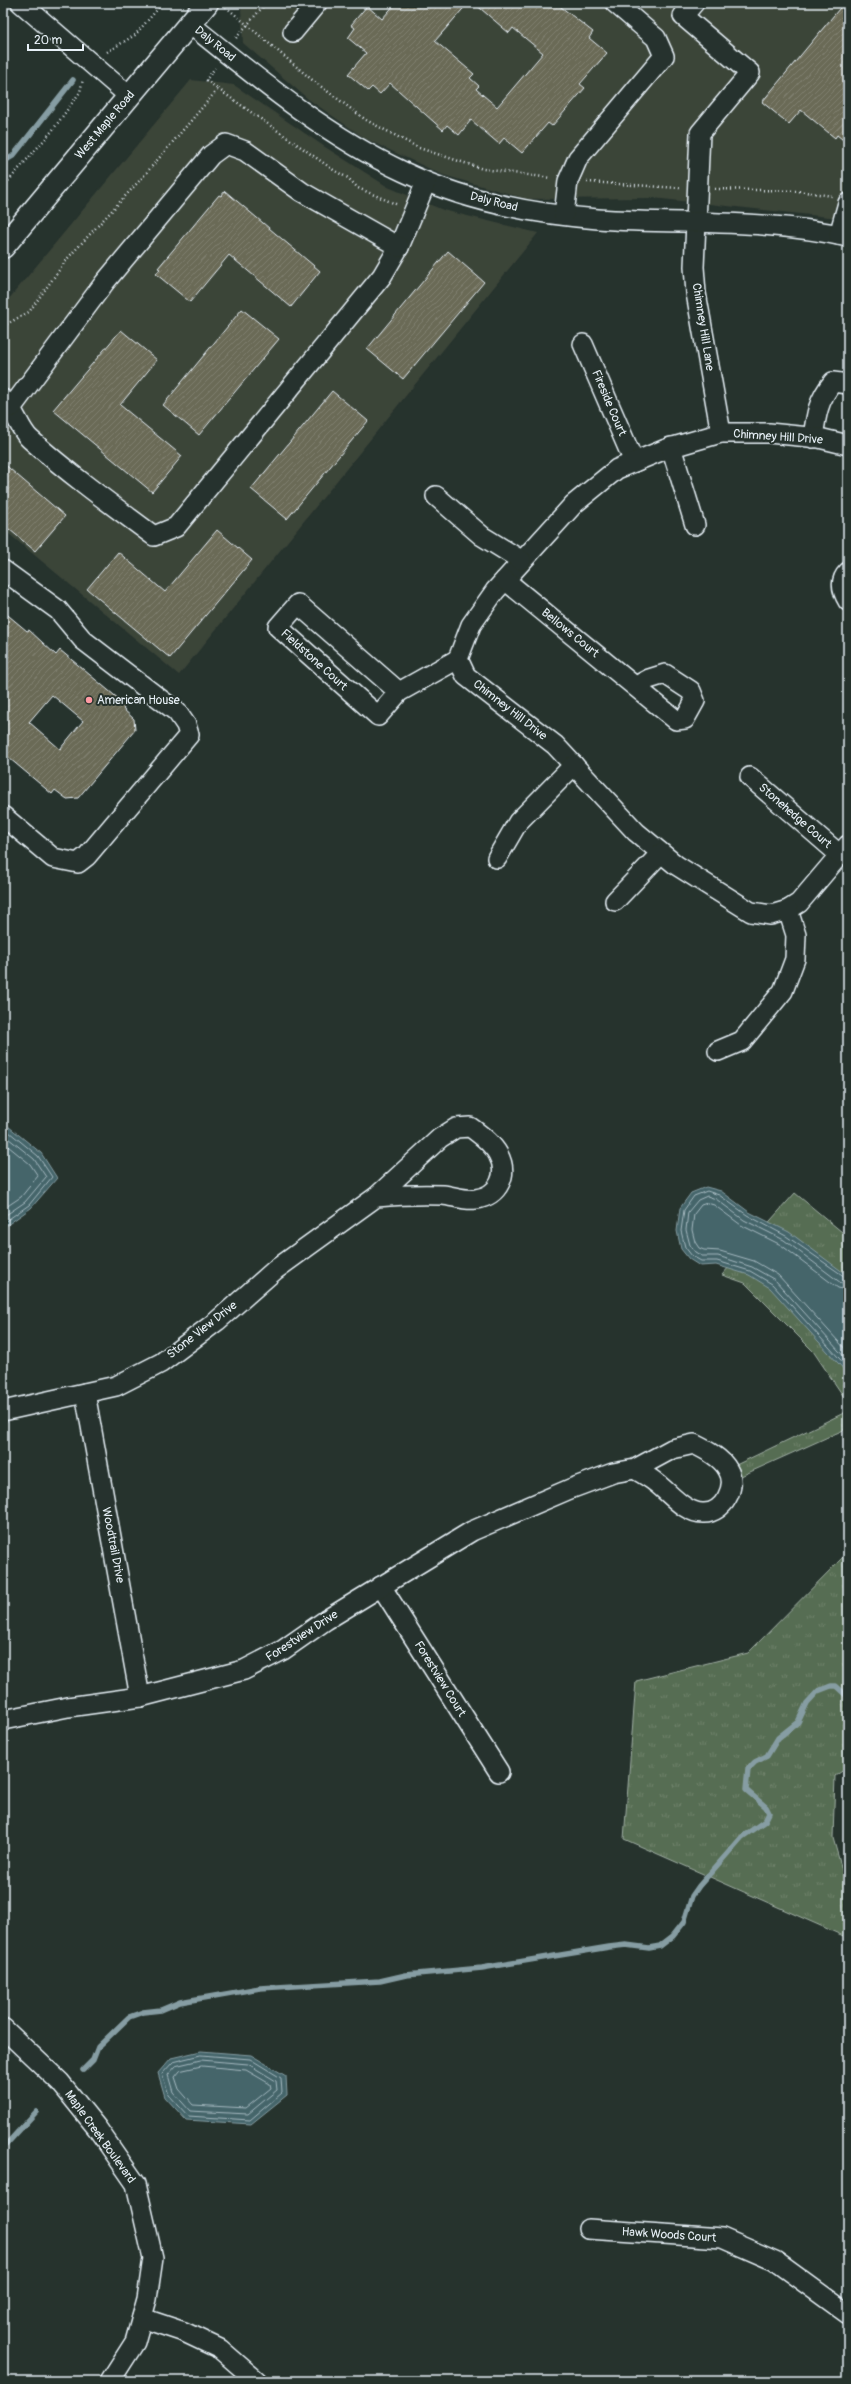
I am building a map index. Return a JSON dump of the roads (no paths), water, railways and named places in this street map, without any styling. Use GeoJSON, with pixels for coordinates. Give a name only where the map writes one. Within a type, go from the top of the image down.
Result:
{"type":"FeatureCollection","features":[{"type":"Feature","properties":{"kind":"main road","name":"West Maple Road"},"geometry":{"type":"LineString","coordinates":[[3,247],[207,3]]}},
{"type":"Feature","properties":{"kind":"street"},"geometry":{"type":"LineString","coordinates":[[21,3],[129,96]]}},
{"type":"Feature","properties":{"kind":"street"},"geometry":{"type":"LineString","coordinates":[[293,32],[317,3]]}},
{"type":"Feature","properties":{"kind":"street"},"geometry":{"type":"LineString","coordinates":[[564,215],[568,181],[578,158],[664,56],[656,38],[615,3]]}},
{"type":"Feature","properties":{"kind":"street","name":"Chimney Hill Lane"},"geometry":{"type":"LineString","coordinates":[[694,3],[683,16],[750,73],[700,132],[694,267],[696,293],[721,433]]}},
{"type":"Feature","properties":{"kind":"street","name":"Daly Road"},"geometry":{"type":"LineString","coordinates":[[190,24],[300,110],[368,154],[426,182],[472,198],[513,208],[600,219],[697,222],[798,228],[844,236]]}},
{"type":"Feature","properties":{"kind":"street"},"geometry":{"type":"LineString","coordinates":[[399,248],[302,192],[245,151],[226,144],[211,155],[7,403],[28,438],[154,536],[176,527],[382,276],[399,248],[414,216],[426,182]]}},
{"type":"Feature","properties":{"kind":"street"},"geometry":{"type":"LineString","coordinates":[[841,200],[844,236]]}},
{"type":"Feature","properties":{"kind":"street","name":"Fireside Court"},"geometry":{"type":"LineString","coordinates":[[583,344],[634,462]]}},
{"type":"Feature","properties":{"kind":"street"},"geometry":{"type":"LineString","coordinates":[[813,438],[816,414],[822,395],[833,382],[848,384]]}},
{"type":"Feature","properties":{"kind":"street","name":"Chimney Hill Drive"},"geometry":{"type":"LineString","coordinates":[[844,850],[808,894],[788,910],[771,915],[751,912],[676,865],[636,832],[555,745],[466,676],[458,659],[471,624],[521,560],[574,504],[617,469],[671,448],[721,433],[770,434],[813,438],[848,445]]}},
{"type":"Feature","properties":{"kind":"street"},"geometry":{"type":"LineString","coordinates":[[671,448],[695,525]]}},
{"type":"Feature","properties":{"kind":"street"},"geometry":{"type":"LineString","coordinates":[[436,496],[482,536],[521,560]]}},
{"type":"Feature","properties":{"kind":"street"},"geometry":{"type":"LineString","coordinates":[[3,570],[58,610],[83,640],[177,712],[186,726],[189,735],[87,856],[78,862],[53,858],[3,816]]}},
{"type":"Feature","properties":{"kind":"street"},"geometry":{"type":"LineString","coordinates":[[848,572],[843,579],[842,586],[848,601]]}},
{"type":"Feature","properties":{"kind":"street","name":"Bellows Court"},"geometry":{"type":"LineString","coordinates":[[505,580],[636,686]]}},
{"type":"Feature","properties":{"kind":"street","name":"Fieldstone Court"},"geometry":{"type":"LineString","coordinates":[[399,692],[298,604],[278,627],[378,716],[399,692],[458,659]]}},
{"type":"Feature","properties":{"kind":"street"},"geometry":{"type":"LineString","coordinates":[[497,858],[518,822],[574,765]]}},
{"type":"Feature","properties":{"kind":"street","name":"Stonehedge Court"},"geometry":{"type":"LineString","coordinates":[[750,777],[844,850]]}},
{"type":"Feature","properties":{"kind":"street"},"geometry":{"type":"LineString","coordinates":[[615,901],[661,853]]}},
{"type":"Feature","properties":{"kind":"street"},"geometry":{"type":"LineString","coordinates":[[718,1051],[742,1041],[783,991],[794,959],[796,935],[788,910]]}},
{"type":"Feature","properties":{"kind":"street","name":"Stone View Drive"},"geometry":{"type":"LineString","coordinates":[[3,1411],[116,1386],[161,1363],[216,1321],[275,1270],[376,1197],[440,1138],[456,1128],[470,1127],[484,1137],[498,1154],[504,1172],[500,1185],[488,1197],[474,1200],[416,1193],[376,1197]]}},
{"type":"Feature","properties":{"kind":"street","name":"Woodtrail Drive"},"geometry":{"type":"LineString","coordinates":[[85,1392],[140,1698]]}},
{"type":"Feature","properties":{"kind":"street","name":"Forestview Drive"},"geometry":{"type":"LineString","coordinates":[[3,1720],[68,1707],[140,1698],[244,1670],[283,1650],[381,1586],[472,1531],[577,1486],[613,1473],[634,1468],[672,1449],[694,1444],[718,1459],[728,1469],[732,1480],[731,1489],[725,1501],[717,1509],[704,1514],[692,1511],[655,1482],[634,1468]]}},
{"type":"Feature","properties":{"kind":"street","name":"Forestview Court"},"geometry":{"type":"LineString","coordinates":[[381,1586],[499,1772]]}},
{"type":"Feature","properties":{"kind":"street","name":"Maple Creek Boulevard"},"geometry":{"type":"LineString","coordinates":[[3,2028],[60,2082],[97,2128],[136,2184],[153,2258],[142,2318],[135,2342],[110,2381]]}},
{"type":"Feature","properties":{"kind":"street","name":"Hawk Woods Court"},"geometry":{"type":"LineString","coordinates":[[588,2229],[722,2238],[775,2261],[831,2300],[848,2314]]}},
{"type":"Feature","properties":{"kind":"street"},"geometry":{"type":"LineString","coordinates":[[142,2318],[184,2332],[220,2349],[256,2381]]}},
{"type":"Feature","properties":{"kind":"water"},"geometry":{"type":"Polygon","coordinates":[[[3,1122],[41,1153],[57,1178],[31,1208],[3,1228],[3,1122]]]}},
{"type":"Feature","properties":{"kind":"water"},"geometry":{"type":"Polygon","coordinates":[[[706,1187],[721,1191],[749,1212],[789,1232],[848,1276],[848,1374],[770,1288],[749,1275],[716,1265],[700,1266],[689,1259],[681,1249],[677,1231],[680,1208],[691,1193],[706,1187]]]}},
{"type":"Feature","properties":{"kind":"water"},"geometry":{"type":"Polygon","coordinates":[[[201,2051],[251,2055],[286,2076],[287,2095],[251,2124],[186,2120],[165,2097],[158,2073],[171,2058],[201,2051]]]}},
{"type":"Feature","properties":{"kind":"waterway"},"geometry":{"type":"LineString","coordinates":[[3,162],[13,156],[73,80]]}},
{"type":"Feature","properties":{"kind":"waterway"},"geometry":{"type":"LineString","coordinates":[[83,2070],[93,2060],[98,2047],[129,2017],[143,2012],[161,2010],[180,2002],[260,1988],[380,1981],[406,1975],[482,1968],[626,1945],[649,1948],[660,1946],[673,1936],[684,1922],[692,1896],[699,1886],[742,1837],[765,1821],[769,1813],[766,1807],[746,1790],[748,1769],[755,1762],[767,1756],[778,1738],[798,1722],[807,1703],[818,1691],[831,1686],[836,1686],[848,1697]]}},
{"type":"Feature","properties":{"kind":"waterway"},"geometry":{"type":"LineString","coordinates":[[3,2148],[36,2112]]}},
{"type":"Feature","properties":{"kind":"place","name":"American House"},"geometry":{"type":"Point","coordinates":[89,700]}}]}
